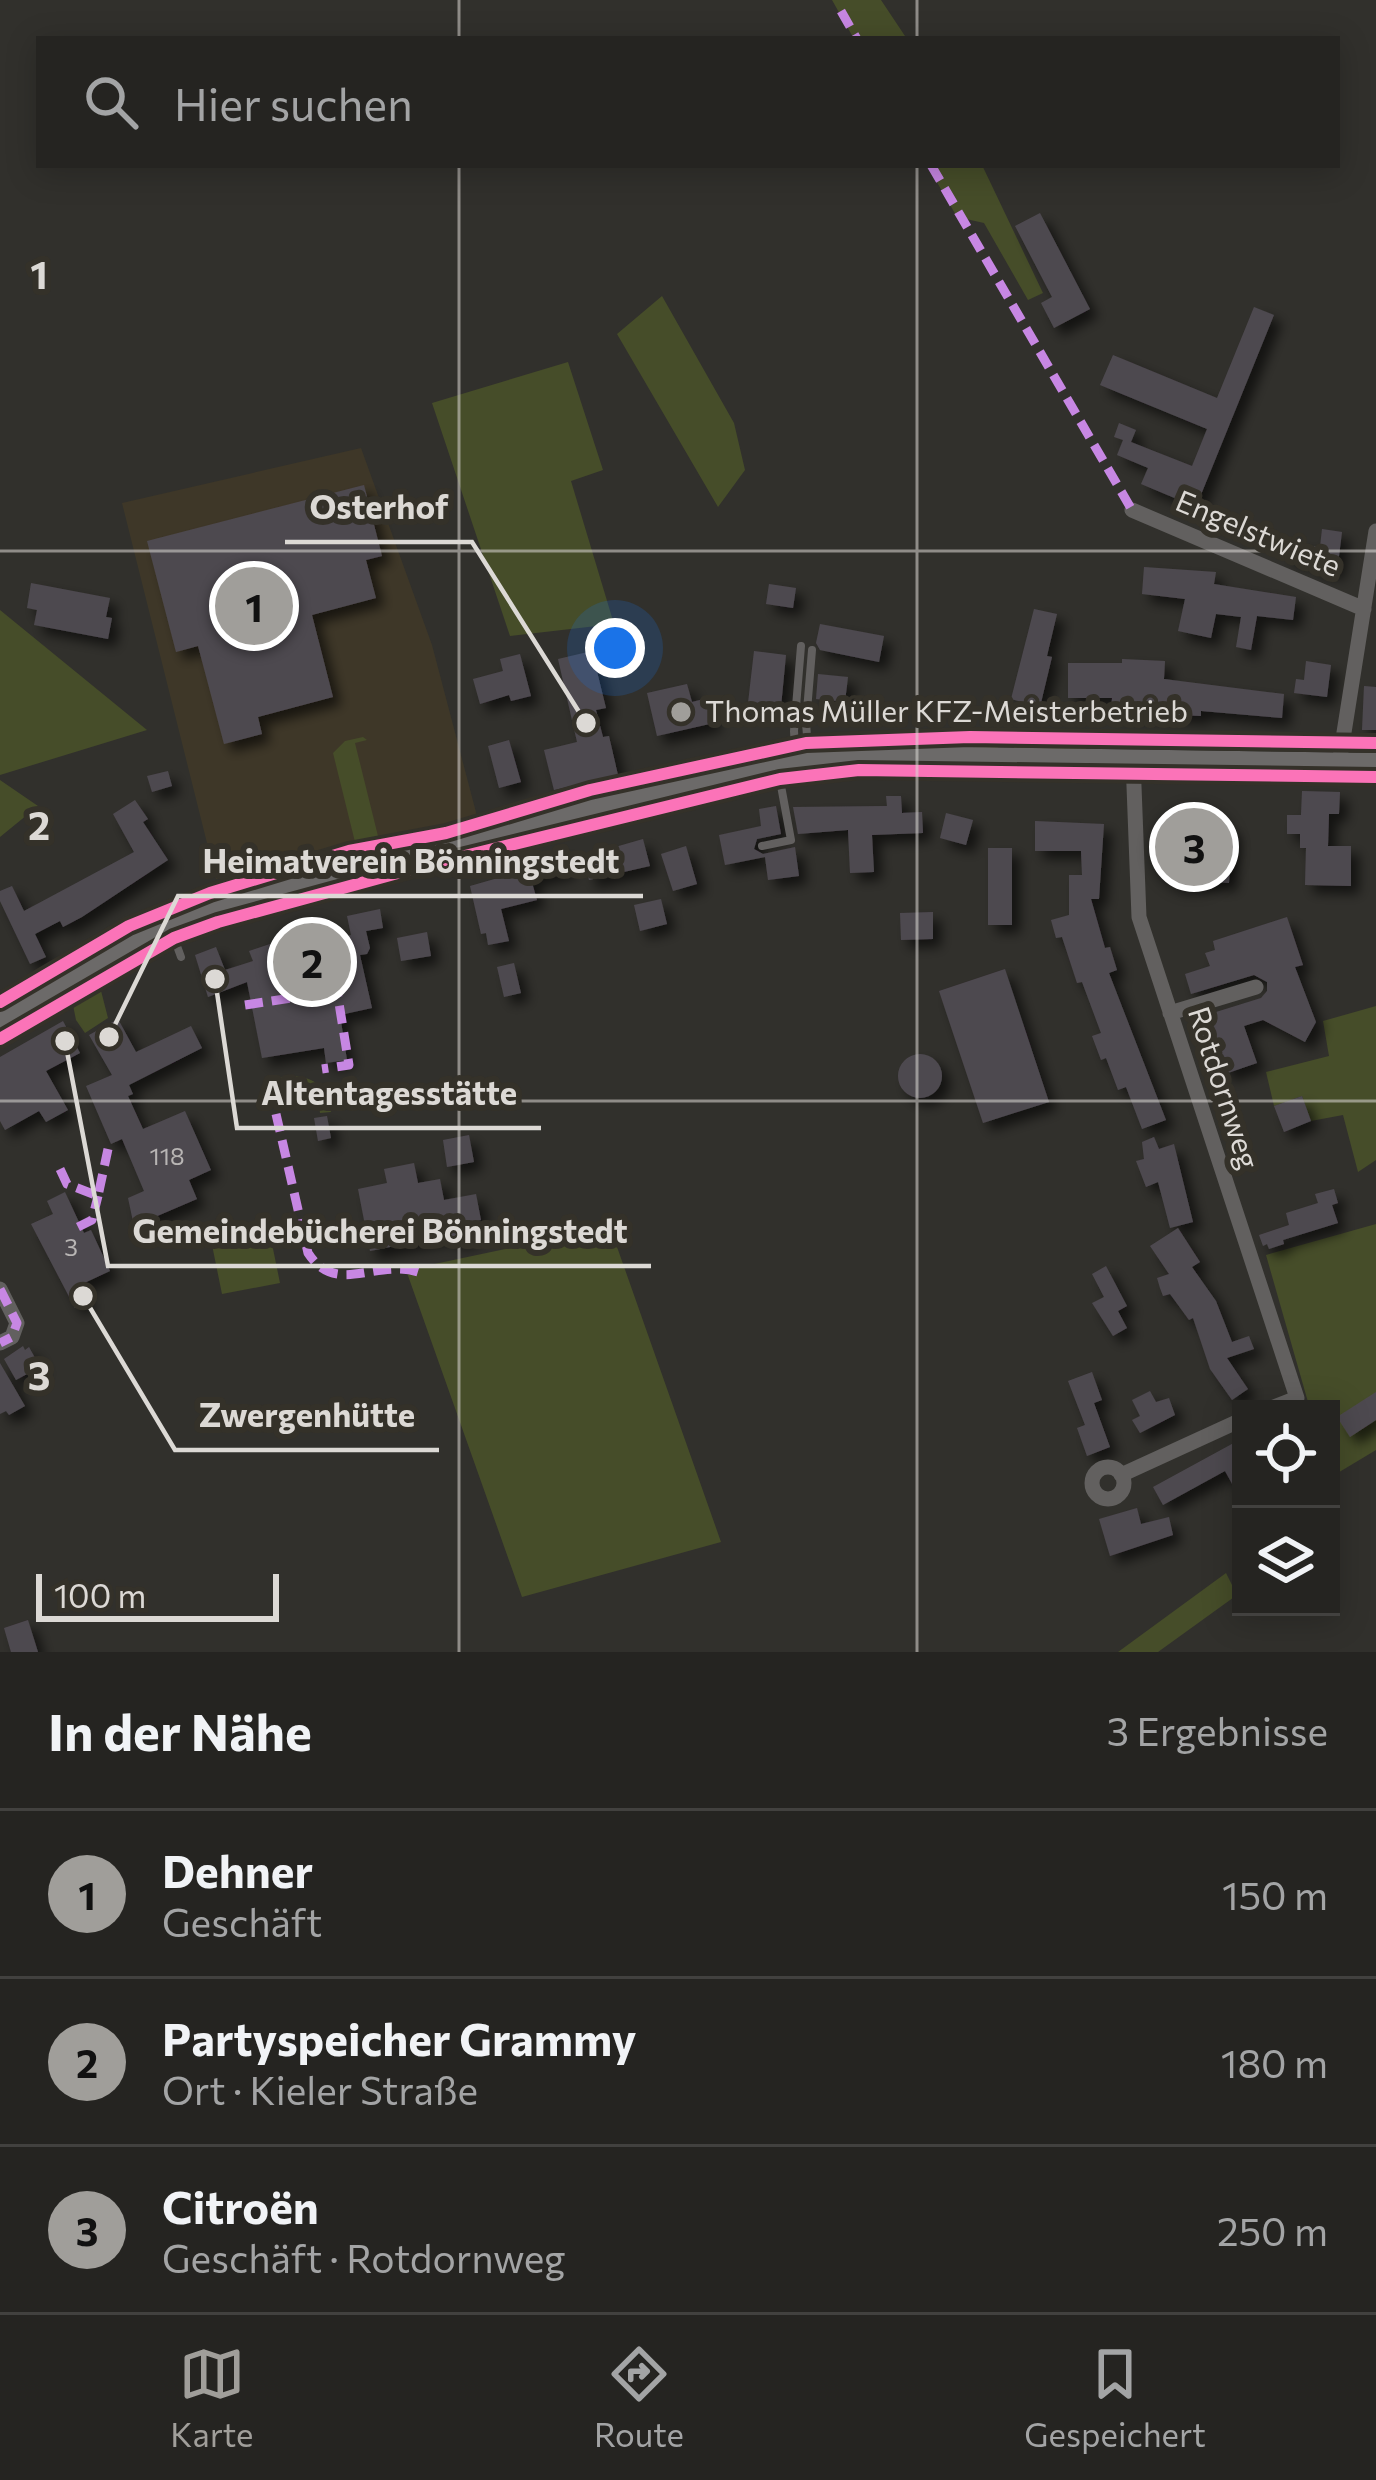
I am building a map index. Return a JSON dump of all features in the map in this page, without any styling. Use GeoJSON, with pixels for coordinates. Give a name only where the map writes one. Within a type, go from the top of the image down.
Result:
{"type":"FeatureCollection","features":[{"type":"Feature","properties":{"kind":"main road"},"geometry":{"type":"LineString","coordinates":[[0,1023],[129,946],[264,891],[794,765],[907,758],[1376,765]]}},
{"type":"Feature","properties":{"kind":"street","name":"Engelstwiete"},"geometry":{"type":"LineString","coordinates":[[1132,510],[1364,609]]}},
{"type":"Feature","properties":{"kind":"street"},"geometry":{"type":"LineString","coordinates":[[1339,764],[1376,531]]}},
{"type":"Feature","properties":{"kind":"street","name":"Rotdornweg"},"geometry":{"type":"LineString","coordinates":[[1133,760],[1139,917],[1297,1398],[1292,1400]]}},
{"type":"Feature","properties":{"kind":"street"},"geometry":{"type":"LineString","coordinates":[[1170,1012],[1256,987]]}},
{"type":"Feature","properties":{"kind":"street"},"geometry":{"type":"LineString","coordinates":[[0,1289],[17,1327],[12,1337],[0,1343]]}},
{"type":"Feature","properties":{"kind":"street"},"geometry":{"type":"LineString","coordinates":[[1121,1474],[1232,1424]]}},
{"type":"Feature","properties":{"kind":"lane"},"geometry":{"type":"LineString","coordinates":[[762,846],[791,840],[801,646]]}},
{"type":"Feature","properties":{"kind":"lane"},"geometry":{"type":"LineString","coordinates":[[794,765],[806,723],[812,650]]}},
{"type":"Feature","properties":{"kind":"lane"},"geometry":{"type":"LineString","coordinates":[[171,928],[181,957]]}},
{"type":"Feature","properties":{"kind":"shaded area"},"geometry":{"type":"Polygon","coordinates":[[[361,448],[432,645],[477,816],[216,879],[122,503],[361,448]]]}},
{"type":"Feature","properties":{"kind":"green space"},"geometry":{"type":"Polygon","coordinates":[[[832,0],[881,0],[905,36],[852,36],[832,0]]]}},
{"type":"Feature","properties":{"kind":"green space"},"geometry":{"type":"Polygon","coordinates":[[[929,168],[983,168],[1043,293],[1028,300],[984,223],[957,217],[929,168]]]}},
{"type":"Feature","properties":{"kind":"green space"},"geometry":{"type":"Polygon","coordinates":[[[662,296],[734,423],[745,470],[718,507],[617,334],[662,296]]]}},
{"type":"Feature","properties":{"kind":"green space"},"geometry":{"type":"Polygon","coordinates":[[[568,362],[603,470],[571,481],[614,624],[510,636],[432,403],[568,362]]]}},
{"type":"Feature","properties":{"kind":"green space"},"geometry":{"type":"Polygon","coordinates":[[[0,610],[147,730],[0,775],[0,610]]]}},
{"type":"Feature","properties":{"kind":"green space"},"geometry":{"type":"Polygon","coordinates":[[[367,740],[355,743],[378,836],[355,842],[333,753],[345,741],[367,740]]]}},
{"type":"Feature","properties":{"kind":"green space"},"geometry":{"type":"Polygon","coordinates":[[[876,740],[997,740],[1000,745],[997,749],[853,749],[851,745],[876,740]]]}},
{"type":"Feature","properties":{"kind":"green space"},"geometry":{"type":"Polygon","coordinates":[[[1014,740],[1086,740],[1086,750],[1014,750],[1014,740]]]}},
{"type":"Feature","properties":{"kind":"green space"},"geometry":{"type":"Polygon","coordinates":[[[0,780],[38,806],[0,837],[0,780]]]}},
{"type":"Feature","properties":{"kind":"green space"},"geometry":{"type":"Polygon","coordinates":[[[99,983],[108,1018],[85,1033],[76,1020],[72,1000],[99,983]]]}},
{"type":"Feature","properties":{"kind":"green space"},"geometry":{"type":"Polygon","coordinates":[[[1376,1006],[1376,1160],[1358,1172],[1343,1115],[1311,1121],[1302,1096],[1274,1106],[1266,1072],[1329,1056],[1323,1021],[1376,1006]]]}},
{"type":"Feature","properties":{"kind":"green space"},"geometry":{"type":"Polygon","coordinates":[[[292,1076],[319,1085],[331,1112],[320,1113],[318,1099],[304,1085],[269,1091],[268,1079],[292,1076]]]}},
{"type":"Feature","properties":{"kind":"green space"},"geometry":{"type":"Polygon","coordinates":[[[1376,1224],[1376,1450],[1340,1472],[1340,1400],[1307,1400],[1266,1255],[1376,1224]]]}},
{"type":"Feature","properties":{"kind":"green space"},"geometry":{"type":"Polygon","coordinates":[[[610,1227],[721,1542],[522,1597],[406,1270],[610,1227]]]}},
{"type":"Feature","properties":{"kind":"green space"},"geometry":{"type":"Polygon","coordinates":[[[270,1234],[280,1283],[222,1294],[212,1245],[270,1234]]]}},
{"type":"Feature","properties":{"kind":"green space"},"geometry":{"type":"Polygon","coordinates":[[[1226,1573],[1232,1599],[1158,1652],[1118,1652],[1226,1573]]]}},
{"type":"Feature","properties":{"kind":"building"},"geometry":{"type":"Polygon","coordinates":[[[1040,213],[1090,309],[1054,328],[1041,303],[1052,297],[1015,226],[1040,213]]]}},
{"type":"Feature","properties":{"kind":"building"},"geometry":{"type":"Polygon","coordinates":[[[1254,307],[1274,315],[1196,507],[1141,484],[1148,468],[1117,455],[1123,440],[1114,437],[1119,423],[1136,430],[1131,442],[1192,466],[1207,429],[1100,385],[1113,355],[1217,398],[1254,307]]]}},
{"type":"Feature","properties":{"kind":"building"},"geometry":{"type":"Polygon","coordinates":[[[364,485],[382,556],[366,560],[376,598],[312,615],[333,697],[258,717],[262,734],[224,744],[198,646],[176,652],[147,541],[364,485]]]}},
{"type":"Feature","properties":{"kind":"building"},"geometry":{"type":"Polygon","coordinates":[[[1322,529],[1342,532],[1337,572],[1312,568],[1313,561],[1286,557],[1288,543],[1320,547],[1322,529]]]}},
{"type":"Feature","properties":{"kind":"building"},"geometry":{"type":"Polygon","coordinates":[[[1144,567],[1216,572],[1214,584],[1296,597],[1293,620],[1257,616],[1251,650],[1236,647],[1241,617],[1216,614],[1211,638],[1178,631],[1185,599],[1142,594],[1144,567]]]}},
{"type":"Feature","properties":{"kind":"building"},"geometry":{"type":"Polygon","coordinates":[[[31,583],[110,598],[108,639],[34,625],[37,610],[27,608],[31,583]]]}},
{"type":"Feature","properties":{"kind":"building"},"geometry":{"type":"Polygon","coordinates":[[[769,584],[796,588],[793,608],[766,604],[769,584]]]}},
{"type":"Feature","properties":{"kind":"building"},"geometry":{"type":"Polygon","coordinates":[[[1034,609],[1057,614],[1040,707],[1011,699],[1034,609]]]}},
{"type":"Feature","properties":{"kind":"building"},"geometry":{"type":"Polygon","coordinates":[[[820,624],[884,636],[879,662],[820,650],[816,643],[820,624]]]}},
{"type":"Feature","properties":{"kind":"building"},"geometry":{"type":"Polygon","coordinates":[[[592,651],[606,708],[596,710],[603,737],[609,736],[618,775],[554,790],[544,750],[577,742],[558,659],[592,651]]]}},
{"type":"Feature","properties":{"kind":"building"},"geometry":{"type":"Polygon","coordinates":[[[754,651],[786,655],[781,707],[748,703],[754,651]]]}},
{"type":"Feature","properties":{"kind":"building"},"geometry":{"type":"Polygon","coordinates":[[[520,654],[531,696],[511,701],[509,695],[480,704],[473,679],[503,671],[500,659],[520,654]]]}},
{"type":"Feature","properties":{"kind":"building"},"geometry":{"type":"Polygon","coordinates":[[[1122,659],[1165,661],[1164,679],[1284,694],[1282,718],[1201,711],[1201,716],[1111,712],[1112,698],[1068,698],[1068,663],[1122,663],[1122,659]]]}},
{"type":"Feature","properties":{"kind":"building"},"geometry":{"type":"Polygon","coordinates":[[[1306,661],[1331,665],[1327,697],[1294,693],[1296,679],[1304,680],[1306,661]]]}},
{"type":"Feature","properties":{"kind":"building"},"geometry":{"type":"Polygon","coordinates":[[[818,674],[848,677],[845,702],[816,699],[818,674]]]}},
{"type":"Feature","properties":{"kind":"building","name":"Thomas Müller KFZ-Meisterbetrieb"},"geometry":{"type":"Polygon","coordinates":[[[687,684],[692,702],[708,698],[714,723],[657,736],[647,693],[687,684]]]}},
{"type":"Feature","properties":{"kind":"building"},"geometry":{"type":"Polygon","coordinates":[[[1364,686],[1376,687],[1376,730],[1362,730],[1364,686]]]}},
{"type":"Feature","properties":{"kind":"building"},"geometry":{"type":"Polygon","coordinates":[[[509,740],[521,782],[499,788],[488,746],[509,740]]]}},
{"type":"Feature","properties":{"kind":"building"},"geometry":{"type":"Polygon","coordinates":[[[168,771],[172,786],[152,792],[147,776],[168,771]]]}},
{"type":"Feature","properties":{"kind":"building"},"geometry":{"type":"Polygon","coordinates":[[[1302,791],[1340,792],[1339,814],[1329,814],[1328,846],[1351,846],[1351,886],[1305,885],[1306,848],[1300,848],[1300,834],[1287,834],[1287,815],[1301,815],[1302,791]]]}},
{"type":"Feature","properties":{"kind":"building"},"geometry":{"type":"Polygon","coordinates":[[[886,796],[901,796],[902,813],[922,812],[923,833],[872,835],[874,872],[850,873],[848,830],[798,834],[793,807],[887,806],[886,796]]]}},
{"type":"Feature","properties":{"kind":"building"},"geometry":{"type":"Polygon","coordinates":[[[135,800],[168,860],[82,917],[63,927],[60,921],[35,934],[46,957],[30,964],[0,901],[0,891],[12,886],[24,911],[134,852],[113,814],[135,800]]]}},
{"type":"Feature","properties":{"kind":"building"},"geometry":{"type":"Polygon","coordinates":[[[776,806],[781,834],[757,839],[754,849],[763,854],[795,847],[799,876],[768,880],[765,857],[725,865],[719,835],[761,826],[759,809],[776,806]]]}},
{"type":"Feature","properties":{"kind":"building"},"geometry":{"type":"Polygon","coordinates":[[[946,813],[973,820],[966,845],[940,838],[946,813]]]}},
{"type":"Feature","properties":{"kind":"building"},"geometry":{"type":"Polygon","coordinates":[[[1035,821],[1104,824],[1099,899],[1091,899],[1105,948],[1110,947],[1117,970],[1109,973],[1166,1120],[1142,1129],[1126,1087],[1118,1090],[1106,1058],[1101,1060],[1092,1036],[1101,1033],[1051,920],[1069,915],[1069,875],[1082,875],[1081,851],[1035,851],[1035,821]]]}},
{"type":"Feature","properties":{"kind":"building"},"geometry":{"type":"Polygon","coordinates":[[[1159,824],[1232,828],[1229,883],[1174,880],[1174,867],[1157,866],[1159,824]]]}},
{"type":"Feature","properties":{"kind":"building"},"geometry":{"type":"Polygon","coordinates":[[[643,839],[650,866],[589,880],[584,856],[643,839]]]}},
{"type":"Feature","properties":{"kind":"building"},"geometry":{"type":"Polygon","coordinates":[[[686,846],[697,884],[673,891],[661,854],[686,846]]]}},
{"type":"Feature","properties":{"kind":"building"},"geometry":{"type":"Polygon","coordinates":[[[988,848],[1012,848],[1012,925],[988,925],[988,848]]]}},
{"type":"Feature","properties":{"kind":"building"},"geometry":{"type":"Polygon","coordinates":[[[565,850],[569,870],[531,879],[537,900],[501,909],[509,941],[488,945],[470,886],[512,874],[509,863],[565,850]]]}},
{"type":"Feature","properties":{"kind":"building"},"geometry":{"type":"Polygon","coordinates":[[[661,899],[667,924],[640,931],[634,905],[661,899]]]}},
{"type":"Feature","properties":{"kind":"building"},"geometry":{"type":"Polygon","coordinates":[[[380,909],[383,928],[366,931],[370,948],[360,955],[372,1008],[340,1015],[347,1060],[326,1063],[324,1048],[262,1058],[247,982],[208,997],[195,955],[216,947],[225,970],[253,961],[249,951],[270,944],[271,948],[321,936],[322,941],[351,935],[347,916],[380,909]]]}},
{"type":"Feature","properties":{"kind":"building"},"geometry":{"type":"Polygon","coordinates":[[[933,912],[933,939],[901,940],[900,913],[933,912]]]}},
{"type":"Feature","properties":{"kind":"building"},"geometry":{"type":"Polygon","coordinates":[[[1287,917],[1303,965],[1295,967],[1316,1022],[1305,1042],[1263,1020],[1244,1026],[1257,1063],[1225,1074],[1212,1037],[1200,1041],[1196,1027],[1202,1024],[1200,1017],[1261,998],[1267,982],[1254,975],[1191,994],[1185,974],[1210,966],[1205,953],[1215,950],[1213,941],[1287,917]]]}},
{"type":"Feature","properties":{"kind":"building"},"geometry":{"type":"Polygon","coordinates":[[[427,932],[431,956],[401,961],[397,938],[427,932]]]}},
{"type":"Feature","properties":{"kind":"building"},"geometry":{"type":"Polygon","coordinates":[[[514,963],[521,993],[504,997],[497,967],[514,963]]]}},
{"type":"Feature","properties":{"kind":"building"},"geometry":{"type":"Polygon","coordinates":[[[1005,969],[1049,1102],[983,1123],[939,991],[1005,969]]]}},
{"type":"Feature","properties":{"kind":"building"},"geometry":{"type":"Polygon","coordinates":[[[118,1019],[136,1052],[191,1026],[202,1048],[129,1085],[133,1094],[128,1096],[143,1129],[185,1111],[211,1170],[189,1180],[197,1199],[134,1226],[128,1198],[144,1191],[122,1139],[111,1144],[86,1086],[112,1075],[89,1035],[118,1019]]]}},
{"type":"Feature","properties":{"kind":"building"},"geometry":{"type":"Polygon","coordinates":[[[63,1021],[80,1053],[46,1071],[68,1110],[46,1122],[39,1111],[5,1130],[0,1121],[0,1057],[63,1021]]]}},
{"type":"Feature","properties":{"kind":"building"},"geometry":{"type":"Polygon","coordinates":[[[920,1054],[936,1060],[942,1076],[936,1092],[920,1098],[904,1092],[898,1076],[904,1060],[920,1054]]]}},
{"type":"Feature","properties":{"kind":"building"},"geometry":{"type":"Polygon","coordinates":[[[1302,1096],[1311,1121],[1284,1132],[1274,1106],[1302,1096]]]}},
{"type":"Feature","properties":{"kind":"building"},"geometry":{"type":"Polygon","coordinates":[[[327,1116],[331,1138],[318,1141],[314,1118],[327,1116]]]}},
{"type":"Feature","properties":{"kind":"building"},"geometry":{"type":"Polygon","coordinates":[[[469,1135],[474,1162],[447,1167],[443,1140],[469,1135]]]}},
{"type":"Feature","properties":{"kind":"building"},"geometry":{"type":"Polygon","coordinates":[[[1154,1137],[1159,1149],[1174,1144],[1193,1222],[1170,1228],[1158,1182],[1146,1187],[1136,1161],[1144,1159],[1142,1142],[1154,1137]]]}},
{"type":"Feature","properties":{"kind":"building"},"geometry":{"type":"Polygon","coordinates":[[[414,1163],[418,1183],[440,1179],[444,1200],[476,1194],[481,1220],[471,1222],[474,1237],[452,1242],[450,1235],[370,1251],[358,1189],[387,1183],[384,1169],[414,1163]]]}},
{"type":"Feature","properties":{"kind":"building"},"geometry":{"type":"Polygon","coordinates":[[[1334,1189],[1338,1203],[1332,1205],[1338,1223],[1269,1249],[1263,1246],[1259,1235],[1289,1225],[1286,1213],[1318,1203],[1315,1194],[1334,1189]]]}},
{"type":"Feature","properties":{"kind":"building"},"geometry":{"type":"Polygon","coordinates":[[[65,1192],[84,1233],[91,1230],[110,1271],[80,1285],[88,1302],[75,1308],[31,1224],[53,1214],[47,1201],[65,1192]]]}},
{"type":"Feature","properties":{"kind":"building"},"geometry":{"type":"Polygon","coordinates":[[[1178,1228],[1200,1262],[1192,1267],[1216,1301],[1232,1342],[1249,1336],[1254,1349],[1227,1358],[1248,1389],[1232,1400],[1210,1369],[1193,1318],[1189,1320],[1170,1294],[1163,1296],[1157,1278],[1169,1274],[1150,1246],[1178,1228]]]}},
{"type":"Feature","properties":{"kind":"building"},"geometry":{"type":"Polygon","coordinates":[[[1106,1266],[1127,1306],[1118,1311],[1127,1328],[1113,1336],[1092,1303],[1104,1297],[1092,1274],[1106,1266]]]}},
{"type":"Feature","properties":{"kind":"building"},"geometry":{"type":"Polygon","coordinates":[[[23,1346],[25,1350],[29,1347],[40,1367],[16,1380],[4,1359],[23,1346]]]}},
{"type":"Feature","properties":{"kind":"building"},"geometry":{"type":"Polygon","coordinates":[[[0,1363],[25,1406],[9,1415],[6,1411],[0,1414],[0,1363]]]}},
{"type":"Feature","properties":{"kind":"building"},"geometry":{"type":"Polygon","coordinates":[[[1092,1372],[1102,1400],[1094,1403],[1110,1447],[1087,1456],[1077,1428],[1085,1425],[1068,1381],[1092,1372]]]}},
{"type":"Feature","properties":{"kind":"building"},"geometry":{"type":"Polygon","coordinates":[[[1150,1391],[1156,1402],[1169,1398],[1175,1415],[1140,1433],[1132,1420],[1140,1416],[1132,1400],[1150,1391]]]}},
{"type":"Feature","properties":{"kind":"building"},"geometry":{"type":"Polygon","coordinates":[[[1376,1392],[1376,1420],[1350,1437],[1340,1415],[1376,1392]]]}},
{"type":"Feature","properties":{"kind":"building"},"geometry":{"type":"Polygon","coordinates":[[[1232,1444],[1232,1484],[1225,1471],[1163,1505],[1153,1487],[1232,1444]]]}},
{"type":"Feature","properties":{"kind":"building"},"geometry":{"type":"Polygon","coordinates":[[[1137,1508],[1141,1524],[1169,1517],[1173,1535],[1110,1556],[1099,1519],[1137,1508]]]}},
{"type":"Feature","properties":{"kind":"building"},"geometry":{"type":"Polygon","coordinates":[[[28,1620],[38,1652],[11,1652],[4,1628],[28,1620]]]}},
{"type":"Feature","properties":{"kind":"marked path"},"geometry":{"type":"LineString","coordinates":[[841,11],[855,36]]}},
{"type":"Feature","properties":{"kind":"marked path"},"geometry":{"type":"LineString","coordinates":[[933,168],[1132,510]]}},
{"type":"Feature","properties":{"kind":"marked path"},"geometry":{"type":"LineString","coordinates":[[245,1005],[337,991],[349,1065],[322,1069]]}},
{"type":"Feature","properties":{"kind":"marked path"},"geometry":{"type":"LineString","coordinates":[[276,1114],[308,1253],[320,1266],[346,1275],[392,1269],[426,1275]]}},
{"type":"Feature","properties":{"kind":"marked path"},"geometry":{"type":"LineString","coordinates":[[60,1169],[67,1184],[98,1196],[108,1149]]}},
{"type":"Feature","properties":{"kind":"marked path"},"geometry":{"type":"LineString","coordinates":[[78,1227],[92,1220],[98,1196]]}},
{"type":"Feature","properties":{"kind":"marked path"},"geometry":{"type":"LineString","coordinates":[[0,1289],[17,1323],[12,1337],[0,1343]]}},
{"type":"Feature","properties":{"kind":"cycle path"},"geometry":{"type":"LineString","coordinates":[[0,1002],[129,926],[210,893],[349,851],[446,833],[590,790],[806,743],[970,737],[1376,743]]}},
{"type":"Feature","properties":{"kind":"cycle path"},"geometry":{"type":"LineString","coordinates":[[0,1039],[174,938],[218,922],[780,779],[859,770],[1376,777]]}},
{"type":"Feature","properties":{"kind":"place","name":"Dehner"},"geometry":{"type":"Point","coordinates":[254,606]}},
{"type":"Feature","properties":{"kind":"place","name":"Thomas Müller KFZ-Meisterbetrieb"},"geometry":{"type":"Point","coordinates":[681,712]}},
{"type":"Feature","properties":{"kind":"place","name":"Osterhof"},"geometry":{"type":"Point","coordinates":[586,723]}},
{"type":"Feature","properties":{"kind":"place","name":"Citroën"},"geometry":{"type":"Point","coordinates":[1194,847]}},
{"type":"Feature","properties":{"kind":"place","name":"Partyspeicher Grammy"},"geometry":{"type":"Point","coordinates":[312,962]}},
{"type":"Feature","properties":{"kind":"place","name":"Altentagesstätte"},"geometry":{"type":"Point","coordinates":[215,979]}},
{"type":"Feature","properties":{"kind":"place","name":"Heimatverein Bönningstedt"},"geometry":{"type":"Point","coordinates":[109,1037]}},
{"type":"Feature","properties":{"kind":"place","name":"Gemeindebücherei Bönningstedt"},"geometry":{"type":"Point","coordinates":[65,1041]}},
{"type":"Feature","properties":{"kind":"place","name":"Zwergenhütte"},"geometry":{"type":"Point","coordinates":[83,1296]}}]}
